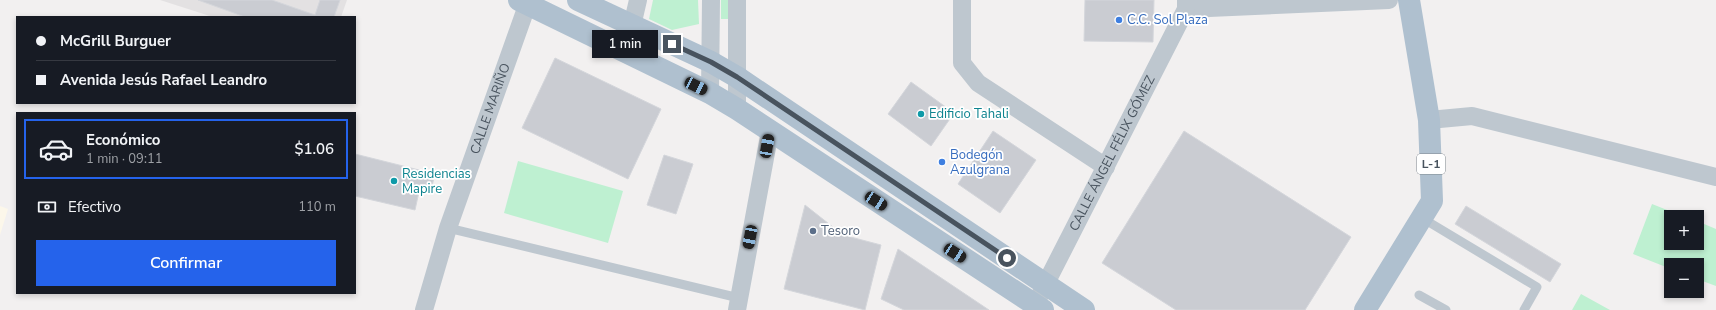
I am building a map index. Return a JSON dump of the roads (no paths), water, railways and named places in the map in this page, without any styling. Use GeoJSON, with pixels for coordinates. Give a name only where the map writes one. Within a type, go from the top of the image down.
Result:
{"type":"FeatureCollection","features":[{"type":"Feature","properties":{"kind":"main road"},"geometry":{"type":"LineString","coordinates":[[578,0],[711,62],[737,77],[1084,310]]}},
{"type":"Feature","properties":{"kind":"main road","name":"L-1"},"geometry":{"type":"LineString","coordinates":[[1365,310],[1432,201],[1429,120],[1409,0]]}},
{"type":"Feature","properties":{"kind":"main road"},"geometry":{"type":"LineString","coordinates":[[525,1],[710,93],[737,109],[1037,308]]}},
{"type":"Feature","properties":{"kind":"street"},"geometry":{"type":"LineString","coordinates":[[632,26],[638,0]]}},
{"type":"Feature","properties":{"kind":"street"},"geometry":{"type":"LineString","coordinates":[[710,93],[711,0]]}},
{"type":"Feature","properties":{"kind":"street"},"geometry":{"type":"LineString","coordinates":[[737,0],[737,109]]}},
{"type":"Feature","properties":{"kind":"street"},"geometry":{"type":"LineString","coordinates":[[962,0],[962,62],[978,83],[1106,167]]}},
{"type":"Feature","properties":{"kind":"street"},"geometry":{"type":"LineString","coordinates":[[1186,5],[1389,0]]}},
{"type":"Feature","properties":{"kind":"street","name":"CALLE MARIÑO"},"geometry":{"type":"LineString","coordinates":[[424,310],[448,228],[525,1]]}},
{"type":"Feature","properties":{"kind":"street","name":"CALLE ÁNGEL FÉLIX GÓMEZ"},"geometry":{"type":"LineString","coordinates":[[1037,308],[1046,284],[1186,5]]}},
{"type":"Feature","properties":{"kind":"street"},"geometry":{"type":"LineString","coordinates":[[1429,120],[1472,116],[1716,177]]}},
{"type":"Feature","properties":{"kind":"street"},"geometry":{"type":"LineString","coordinates":[[738,304],[770,131]]}},
{"type":"Feature","properties":{"kind":"lane"},"geometry":{"type":"LineString","coordinates":[[1422,218],[1537,287],[1524,310]]}},
{"type":"Feature","properties":{"kind":"lane"},"geometry":{"type":"LineString","coordinates":[[448,228],[738,304]]}},
{"type":"Feature","properties":{"kind":"lane"},"geometry":{"type":"LineString","coordinates":[[1419,295],[1446,310]]}},
{"type":"Feature","properties":{"kind":"place","name":"C.C. Sol Plaza"},"geometry":{"type":"Point","coordinates":[1119,20]}},
{"type":"Feature","properties":{"kind":"place","name":"Edificio Tahali"},"geometry":{"type":"Point","coordinates":[921,114]}},
{"type":"Feature","properties":{"kind":"place","name":"Bodegón Azulgrana"},"geometry":{"type":"Point","coordinates":[942,162]}},
{"type":"Feature","properties":{"kind":"place","name":"Residencias Mapire"},"geometry":{"type":"Point","coordinates":[394,181]}},
{"type":"Feature","properties":{"kind":"place","name":"Tesoro"},"geometry":{"type":"Point","coordinates":[813,231]}}]}
